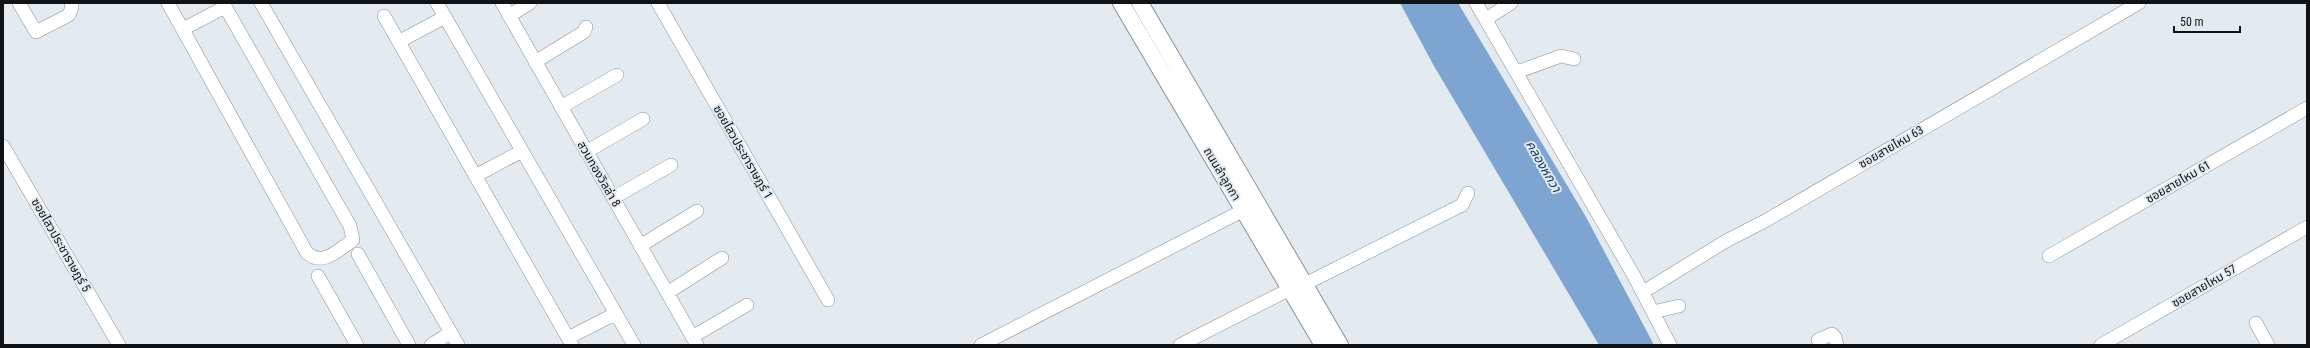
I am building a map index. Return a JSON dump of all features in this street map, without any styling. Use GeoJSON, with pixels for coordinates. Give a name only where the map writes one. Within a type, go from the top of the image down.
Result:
{"type":"FeatureCollection","features":[{"type":"Feature","properties":{"kind":"main road","name":"ถนนลำลูกกา"},"geometry":{"type":"LineString","coordinates":[[1121,3],[1244,210],[1297,287],[1340,345]]}},
{"type":"Feature","properties":{"kind":"main road","name":"ถนนลำลูกกา"},"geometry":{"type":"LineString","coordinates":[[1140,3],[1297,287],[1323,345]]}},
{"type":"Feature","properties":{"kind":"street"},"geometry":{"type":"LineString","coordinates":[[19,3],[36,32],[69,15],[72,7],[71,3]]}},
{"type":"Feature","properties":{"kind":"street"},"geometry":{"type":"LineString","coordinates":[[168,3],[183,30],[307,253],[314,259],[321,260],[352,240],[353,232],[345,214],[224,5],[183,30]]}},
{"type":"Feature","properties":{"kind":"street"},"geometry":{"type":"LineString","coordinates":[[261,3],[458,345]]}},
{"type":"Feature","properties":{"kind":"street"},"geometry":{"type":"LineString","coordinates":[[438,3],[522,152],[634,345]]}},
{"type":"Feature","properties":{"kind":"street","name":"สวนทองวิลล่า 8"},"geometry":{"type":"LineString","coordinates":[[502,3],[695,341]]}},
{"type":"Feature","properties":{"kind":"street"},"geometry":{"type":"LineString","coordinates":[[509,16],[530,3]]}},
{"type":"Feature","properties":{"kind":"street","name":"ซอยไสวประชาราษฎร์ 1"},"geometry":{"type":"LineString","coordinates":[[658,3],[828,300]]}},
{"type":"Feature","properties":{"kind":"street"},"geometry":{"type":"LineString","coordinates":[[1476,3],[1643,292],[1670,345]]}},
{"type":"Feature","properties":{"kind":"street"},"geometry":{"type":"LineString","coordinates":[[1486,19],[1511,3]]}},
{"type":"Feature","properties":{"kind":"street","name":"ซอยสายไหม 63"},"geometry":{"type":"LineString","coordinates":[[1643,292],[1726,242],[1772,217],[2139,3]]}},
{"type":"Feature","properties":{"kind":"street"},"geometry":{"type":"LineString","coordinates":[[384,16],[400,40],[475,176],[570,342],[615,314]]}},
{"type":"Feature","properties":{"kind":"street"},"geometry":{"type":"LineString","coordinates":[[400,40],[445,17]]}},
{"type":"Feature","properties":{"kind":"street"},"geometry":{"type":"LineString","coordinates":[[535,62],[584,32],[586,27]]}},
{"type":"Feature","properties":{"kind":"street"},"geometry":{"type":"LineString","coordinates":[[1517,72],[1561,56],[1574,59]]}},
{"type":"Feature","properties":{"kind":"street"},"geometry":{"type":"LineString","coordinates":[[561,107],[617,75]]}},
{"type":"Feature","properties":{"kind":"street","name":"ซอยสายไหม 61"},"geometry":{"type":"LineString","coordinates":[[2049,256],[2307,108]]}},
{"type":"Feature","properties":{"kind":"street"},"geometry":{"type":"LineString","coordinates":[[586,152],[643,119]]}},
{"type":"Feature","properties":{"kind":"street","name":"ซอยไสวประชาราษฎร์ 5"},"geometry":{"type":"LineString","coordinates":[[3,146],[119,345]]}},
{"type":"Feature","properties":{"kind":"street"},"geometry":{"type":"LineString","coordinates":[[475,176],[522,152]]}},
{"type":"Feature","properties":{"kind":"street"},"geometry":{"type":"LineString","coordinates":[[613,198],[672,165]]}},
{"type":"Feature","properties":{"kind":"street"},"geometry":{"type":"LineString","coordinates":[[1180,345],[1462,205],[1468,193]]}},
{"type":"Feature","properties":{"kind":"street"},"geometry":{"type":"LineString","coordinates":[[981,345],[1244,210]]}},
{"type":"Feature","properties":{"kind":"street"},"geometry":{"type":"LineString","coordinates":[[640,246],[697,212]]}},
{"type":"Feature","properties":{"kind":"street","name":"ซอยสายไหม 57"},"geometry":{"type":"LineString","coordinates":[[2101,345],[2307,227]]}},
{"type":"Feature","properties":{"kind":"street"},"geometry":{"type":"LineString","coordinates":[[358,254],[410,345]]}},
{"type":"Feature","properties":{"kind":"street"},"geometry":{"type":"LineString","coordinates":[[667,293],[722,258]]}},
{"type":"Feature","properties":{"kind":"street"},"geometry":{"type":"LineString","coordinates":[[318,276],[357,345]]}},
{"type":"Feature","properties":{"kind":"street"},"geometry":{"type":"LineString","coordinates":[[695,341],[747,305]]}},
{"type":"Feature","properties":{"kind":"street"},"geometry":{"type":"LineString","coordinates":[[1653,312],[1679,306]]}},
{"type":"Feature","properties":{"kind":"street"},"geometry":{"type":"LineString","coordinates":[[2256,323],[2268,345]]}},
{"type":"Feature","properties":{"kind":"street"},"geometry":{"type":"LineString","coordinates":[[431,345],[450,333]]}},
{"type":"Feature","properties":{"kind":"street"},"geometry":{"type":"LineString","coordinates":[[1818,340],[1832,334],[1835,337],[1837,345]]}},
{"type":"Feature","properties":{"kind":"water","name":"คลองหกวา"},"geometry":{"type":"Polygon","coordinates":[[[1400,3],[1458,3],[1586,217],[1654,345],[1599,345],[1434,66],[1400,3]]]}}]}
